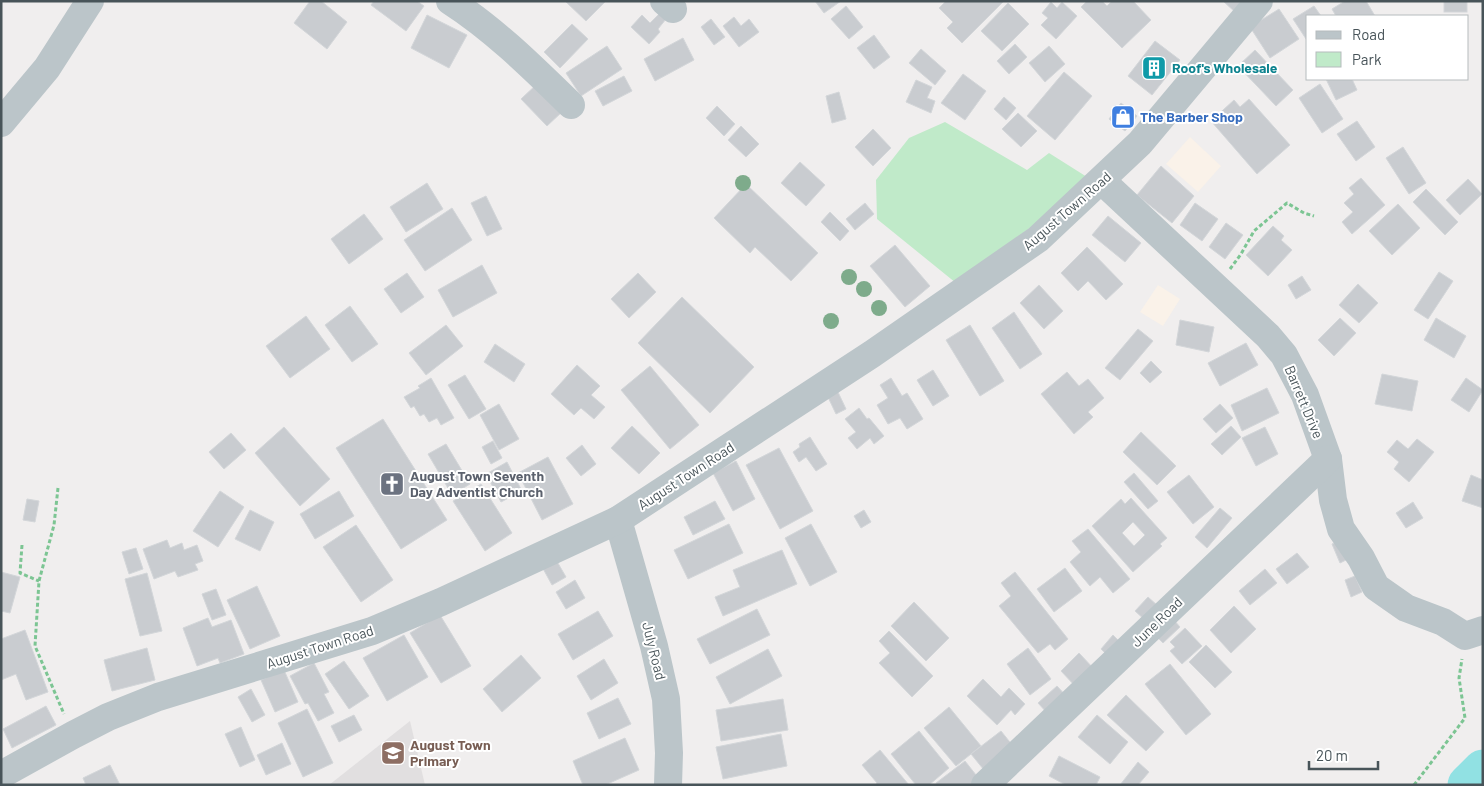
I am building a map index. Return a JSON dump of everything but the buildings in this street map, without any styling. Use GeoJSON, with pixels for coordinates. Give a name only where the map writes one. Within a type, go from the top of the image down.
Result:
{"type":"FeatureCollection","features":[{"type":"Feature","properties":{"kind":"street"},"geometry":{"type":"LineString","coordinates":[[1,123],[47,68],[90,1]]}},
{"type":"Feature","properties":{"kind":"street"},"geometry":{"type":"LineString","coordinates":[[450,1],[472,16],[521,58],[571,105]]}},
{"type":"Feature","properties":{"kind":"street","name":"August Town Road"},"geometry":{"type":"LineString","coordinates":[[1,775],[108,717],[158,697],[372,631],[441,602],[618,520],[817,390],[1038,239],[1102,181],[1140,143],[1259,1]]}},
{"type":"Feature","properties":{"kind":"street","name":"Barrett Drive"},"geometry":{"type":"LineString","coordinates":[[1102,181],[1268,336],[1284,355],[1305,395],[1328,458],[1333,500],[1341,529],[1361,558],[1376,587],[1406,608],[1474,633]]}},
{"type":"Feature","properties":{"kind":"street","name":"June Road"},"geometry":{"type":"LineString","coordinates":[[985,785],[1328,458]]}},
{"type":"Feature","properties":{"kind":"street","name":"July Road"},"geometry":{"type":"LineString","coordinates":[[618,520],[654,646],[666,699],[669,753],[668,785]]}},
{"type":"Feature","properties":{"kind":"path"},"geometry":{"type":"LineString","coordinates":[[1215,286],[1241,254],[1254,231],[1287,203],[1304,213],[1314,216]]}},
{"type":"Feature","properties":{"kind":"path"},"geometry":{"type":"LineString","coordinates":[[58,488],[54,525],[40,581],[35,646],[73,735]]}},
{"type":"Feature","properties":{"kind":"path"},"geometry":{"type":"LineString","coordinates":[[22,545],[20,573],[40,581]]}},
{"type":"Feature","properties":{"kind":"path"},"geometry":{"type":"LineString","coordinates":[[1414,785],[1465,718],[1459,678],[1474,633]]}},
{"type":"Feature","properties":{"kind":"shaded area"},"geometry":{"type":"Polygon","coordinates":[[[1190,137],[1221,166],[1198,192],[1166,164],[1190,137]]]}},
{"type":"Feature","properties":{"kind":"shaded area"},"geometry":{"type":"Polygon","coordinates":[[[1158,285],[1180,299],[1163,326],[1140,312],[1158,285]]]}},
{"type":"Feature","properties":{"kind":"shaded area","name":"August Town Primary"},"geometry":{"type":"Polygon","coordinates":[[[410,721],[425,785],[329,785],[410,721]]]}},
{"type":"Feature","properties":{"kind":"green space"},"geometry":{"type":"Polygon","coordinates":[[[945,122],[1027,170],[1049,153],[1087,177],[1075,194],[956,283],[877,219],[876,180],[909,138],[945,122]]]}},
{"type":"Feature","properties":{"kind":"waterway"},"geometry":{"type":"LineString","coordinates":[[1468,785],[1483,770]]}},
{"type":"Feature","properties":{"kind":"place","name":"Roof's Wholesale"},"geometry":{"type":"Point","coordinates":[1154,68]}},
{"type":"Feature","properties":{"kind":"place","name":"The Barber Shop"},"geometry":{"type":"Point","coordinates":[1123,117]}},
{"type":"Feature","properties":{"kind":"place","name":"August Town Seventh Day Adventist Church"},"geometry":{"type":"Point","coordinates":[392,484]}},
{"type":"Feature","properties":{"kind":"place","name":"August Town Primary"},"geometry":{"type":"Point","coordinates":[393,753]}}]}
